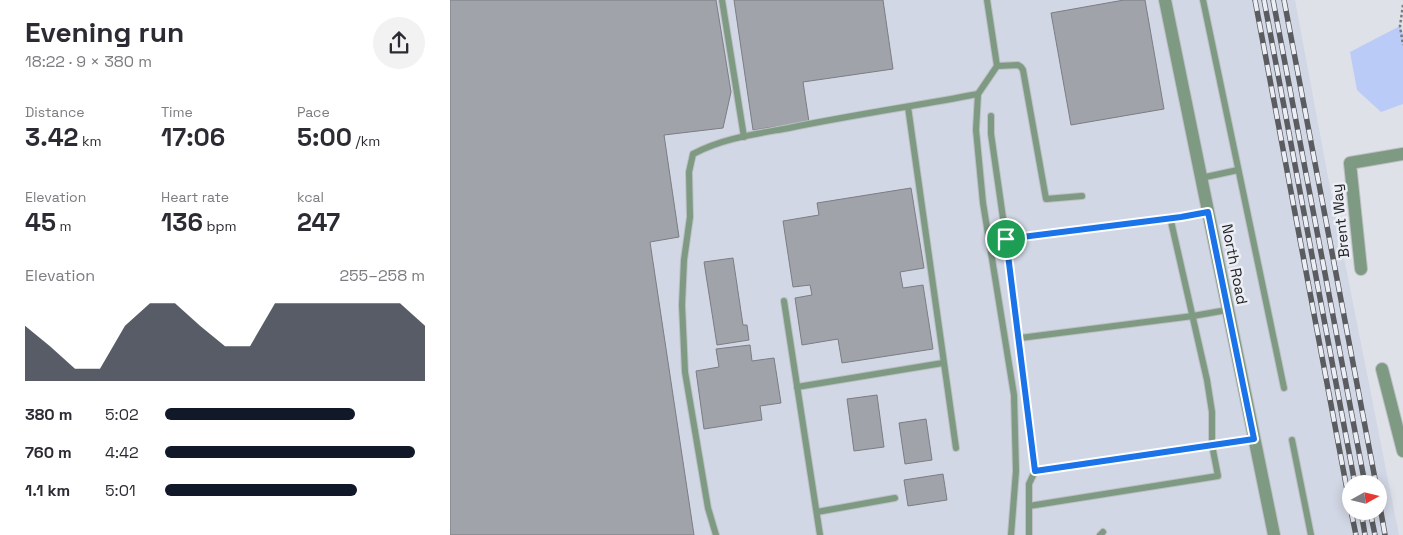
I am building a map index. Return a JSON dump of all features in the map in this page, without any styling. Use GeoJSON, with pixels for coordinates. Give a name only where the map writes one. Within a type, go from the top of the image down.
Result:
{"type":"FeatureCollection","features":[{"type":"Feature","properties":{"kind":"street","name":"North Road"},"geometry":{"type":"LineString","coordinates":[[1165,0],[1274,535]]}},
{"type":"Feature","properties":{"kind":"street","name":"Brent Way"},"geometry":{"type":"LineString","coordinates":[[1361,269],[1350,163],[1403,154]]}},
{"type":"Feature","properties":{"kind":"street"},"geometry":{"type":"LineString","coordinates":[[1382,369],[1403,451]]}},
{"type":"Feature","properties":{"kind":"lane"},"geometry":{"type":"LineString","coordinates":[[722,0],[744,137]]}},
{"type":"Feature","properties":{"kind":"lane"},"geometry":{"type":"LineString","coordinates":[[987,0],[997,66],[978,94],[976,130],[983,203],[1014,394],[1016,471],[1011,535]]}},
{"type":"Feature","properties":{"kind":"lane"},"geometry":{"type":"LineString","coordinates":[[1203,0],[1284,388]]}},
{"type":"Feature","properties":{"kind":"lane"},"geometry":{"type":"LineString","coordinates":[[997,66],[1018,65],[1022,67],[1046,199],[1082,196]]}},
{"type":"Feature","properties":{"kind":"lane"},"geometry":{"type":"LineString","coordinates":[[716,535],[708,508],[685,372],[682,305],[684,260],[690,217],[690,172],[693,154],[709,145],[744,137],[832,119],[978,94]]}},
{"type":"Feature","properties":{"kind":"lane"},"geometry":{"type":"LineString","coordinates":[[908,107],[956,448]]}},
{"type":"Feature","properties":{"kind":"lane"},"geometry":{"type":"LineString","coordinates":[[991,116],[991,134],[1020,338],[1035,471],[1029,484],[1029,535]]}},
{"type":"Feature","properties":{"kind":"lane"},"geometry":{"type":"LineString","coordinates":[[1201,178],[1238,170]]}},
{"type":"Feature","properties":{"kind":"lane"},"geometry":{"type":"LineString","coordinates":[[1006,239],[1208,212]]}},
{"type":"Feature","properties":{"kind":"lane"},"geometry":{"type":"LineString","coordinates":[[1029,506],[1218,476],[1212,445],[1212,412],[1193,316],[1170,217]]}},
{"type":"Feature","properties":{"kind":"lane"},"geometry":{"type":"LineString","coordinates":[[784,301],[820,535]]}},
{"type":"Feature","properties":{"kind":"lane"},"geometry":{"type":"LineString","coordinates":[[1020,338],[1227,310]]}},
{"type":"Feature","properties":{"kind":"lane"},"geometry":{"type":"LineString","coordinates":[[798,387],[943,364]]}},
{"type":"Feature","properties":{"kind":"lane"},"geometry":{"type":"LineString","coordinates":[[1035,471],[1254,439]]}},
{"type":"Feature","properties":{"kind":"lane"},"geometry":{"type":"LineString","coordinates":[[1292,440],[1311,535]]}},
{"type":"Feature","properties":{"kind":"lane"},"geometry":{"type":"LineString","coordinates":[[817,512],[895,498]]}},
{"type":"Feature","properties":{"kind":"path"},"geometry":{"type":"LineString","coordinates":[[1403,5],[1400,26],[1403,45]]}},
{"type":"Feature","properties":{"kind":"shaded area"},"geometry":{"type":"Polygon","coordinates":[[[450,0],[1295,0],[1387,475],[1342,475],[1342,520],[1388,520],[1388,480],[1399,535],[450,535],[450,0]]]}},
{"type":"Feature","properties":{"kind":"shaded area"},"geometry":{"type":"Polygon","coordinates":[[[1400,26],[1403,34],[1403,104],[1381,112],[1357,90],[1350,52],[1400,26]]]}},
{"type":"Feature","properties":{"kind":"building"},"geometry":{"type":"Polygon","coordinates":[[[450,0],[716,0],[731,92],[723,128],[664,135],[679,237],[650,242],[694,535],[450,535],[450,0]]]}},
{"type":"Feature","properties":{"kind":"building"},"geometry":{"type":"Polygon","coordinates":[[[734,0],[883,0],[893,69],[803,82],[809,122],[753,130],[734,0]]]}},
{"type":"Feature","properties":{"kind":"building"},"geometry":{"type":"Polygon","coordinates":[[[1124,0],[1145,0],[1164,109],[1071,125],[1051,13],[1124,0]]]}},
{"type":"Feature","properties":{"kind":"building"},"geometry":{"type":"Polygon","coordinates":[[[911,188],[924,268],[900,272],[903,288],[923,285],[933,349],[842,363],[838,339],[802,345],[795,298],[812,295],[810,285],[793,287],[783,221],[819,215],[817,203],[911,188]]]}},
{"type":"Feature","properties":{"kind":"building"},"geometry":{"type":"Polygon","coordinates":[[[733,258],[743,325],[747,325],[749,340],[717,345],[704,262],[733,258]]]}},
{"type":"Feature","properties":{"kind":"building"},"geometry":{"type":"Polygon","coordinates":[[[750,345],[752,361],[774,358],[781,403],[760,406],[762,420],[704,429],[696,371],[719,367],[716,349],[750,345]]]}},
{"type":"Feature","properties":{"kind":"building"},"geometry":{"type":"Polygon","coordinates":[[[877,395],[884,447],[854,451],[847,399],[877,395]]]}},
{"type":"Feature","properties":{"kind":"building"},"geometry":{"type":"Polygon","coordinates":[[[926,419],[932,460],[905,464],[899,423],[926,419]]]}},
{"type":"Feature","properties":{"kind":"building"},"geometry":{"type":"Polygon","coordinates":[[[943,474],[947,500],[908,506],[904,480],[943,474]]]}},
{"type":"Feature","properties":{"kind":"railway"},"geometry":{"type":"LineString","coordinates":[[1255,0],[1344,475]]}},
{"type":"Feature","properties":{"kind":"railway"},"geometry":{"type":"LineString","coordinates":[[1264,0],[1353,475]]}},
{"type":"Feature","properties":{"kind":"railway"},"geometry":{"type":"LineString","coordinates":[[1273,0],[1363,475]]}},
{"type":"Feature","properties":{"kind":"railway"},"geometry":{"type":"LineString","coordinates":[[1284,0],[1374,475]]}},
{"type":"Feature","properties":{"kind":"railway"},"geometry":{"type":"LineString","coordinates":[[1353,520],[1356,535]]}},
{"type":"Feature","properties":{"kind":"railway"},"geometry":{"type":"LineString","coordinates":[[1362,520],[1365,535]]}},
{"type":"Feature","properties":{"kind":"railway"},"geometry":{"type":"LineString","coordinates":[[1372,520],[1375,535]]}},
{"type":"Feature","properties":{"kind":"railway"},"geometry":{"type":"LineString","coordinates":[[1382,520],[1385,535]]}},
{"type":"Feature","properties":{"kind":"route"},"geometry":{"type":"LineString","coordinates":[[1208,212],[1254,439],[1035,471],[1020,338],[1006,239],[1208,212]]}}]}
